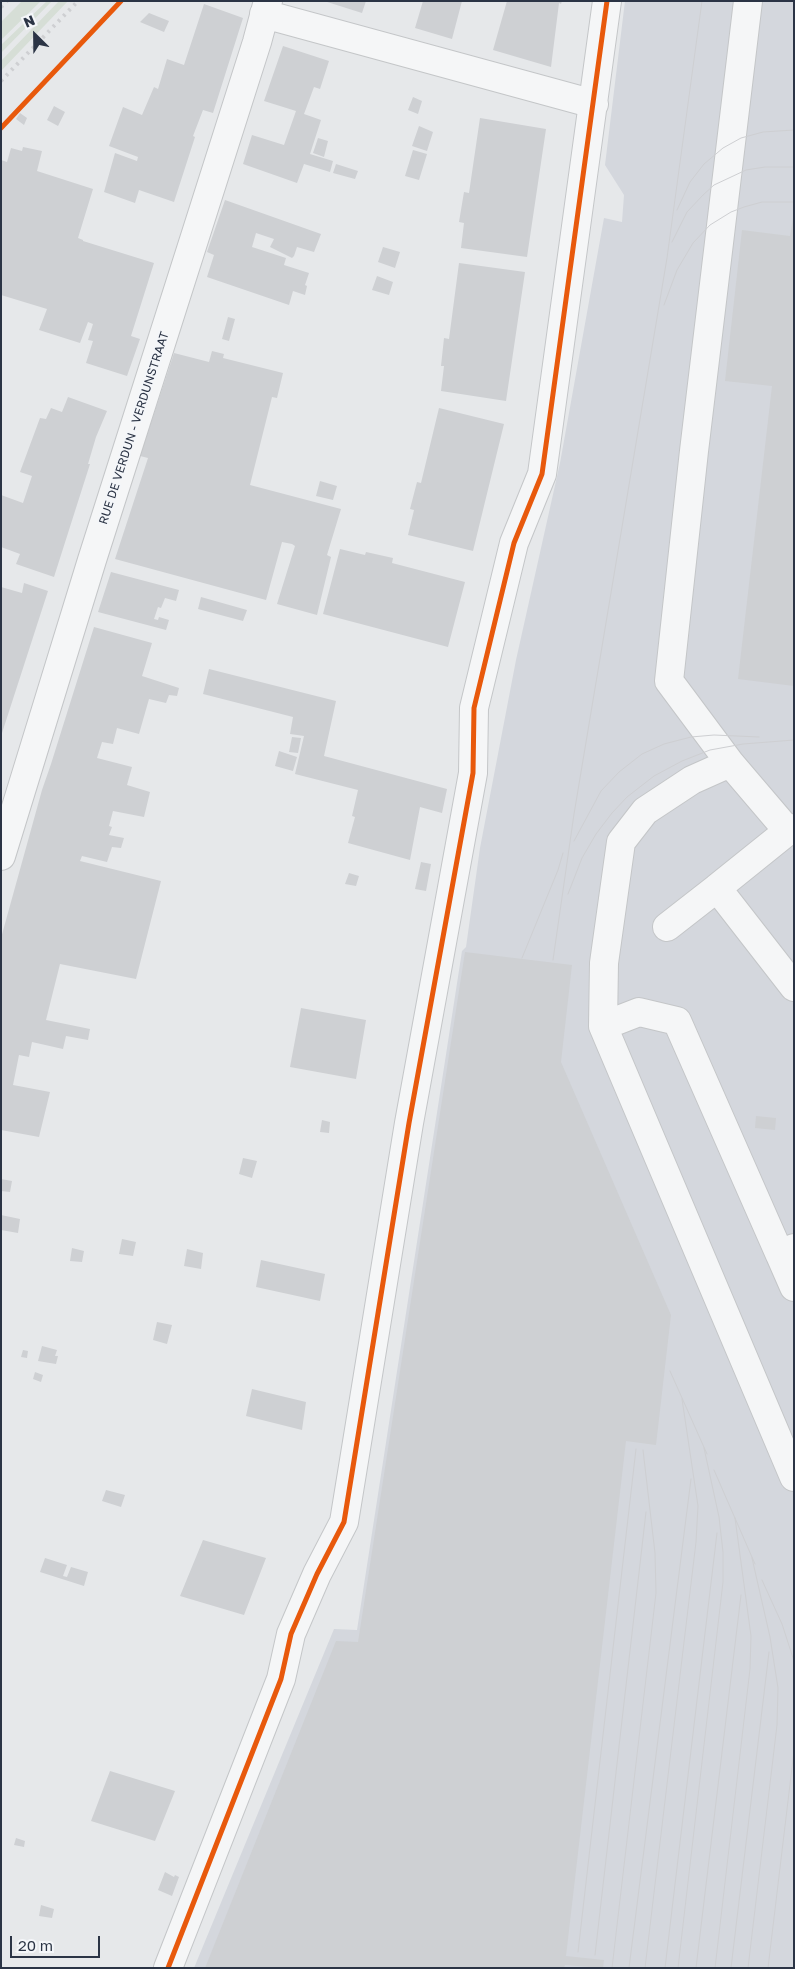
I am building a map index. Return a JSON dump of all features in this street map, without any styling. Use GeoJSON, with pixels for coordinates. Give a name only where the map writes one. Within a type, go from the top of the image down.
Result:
{"type":"FeatureCollection","features":[{"type":"Feature","properties":{"kind":"street"},"geometry":{"type":"LineString","coordinates":[[168,1968],[281,1680],[291,1634],[317,1574],[344,1522],[409,1123],[473,773],[474,708],[514,543],[542,474],[607,1]]}},
{"type":"Feature","properties":{"kind":"street"},"geometry":{"type":"LineString","coordinates":[[667,927],[791,829],[730,763],[669,682],[694,451],[748,1]]}},
{"type":"Feature","properties":{"kind":"street"},"geometry":{"type":"LineString","coordinates":[[266,8],[594,104]]}},
{"type":"Feature","properties":{"kind":"street","name":"RUE DE VERDUN - VERDUNSTRAAT"},"geometry":{"type":"LineString","coordinates":[[1,856],[89,569],[249,70],[266,8]]}},
{"type":"Feature","properties":{"kind":"street"},"geometry":{"type":"LineString","coordinates":[[730,763],[692,780],[645,811],[621,842],[604,963],[603,1026],[794,1477]]}},
{"type":"Feature","properties":{"kind":"street"},"geometry":{"type":"LineString","coordinates":[[718,888],[794,987]]}},
{"type":"Feature","properties":{"kind":"street"},"geometry":{"type":"LineString","coordinates":[[603,1026],[639,1012],[677,1021],[787,1252],[794,1287]]}},
{"type":"Feature","properties":{"kind":"shaded area"},"geometry":{"type":"Polygon","coordinates":[[[22,1],[41,1],[1,40],[1,22],[22,1]]]}},
{"type":"Feature","properties":{"kind":"shaded area"},"geometry":{"type":"Polygon","coordinates":[[[47,1],[52,1],[1,53],[1,45],[47,1]]]}},
{"type":"Feature","properties":{"kind":"shaded area"},"geometry":{"type":"Polygon","coordinates":[[[59,1],[68,1],[1,71],[1,61],[59,1]]]}},
{"type":"Feature","properties":{"kind":"shaded area"},"geometry":{"type":"Polygon","coordinates":[[[625,1],[794,1],[794,1968],[194,1968],[334,1629],[357,1630],[462,951],[466,947],[480,848],[516,660],[560,463],[604,218],[622,222],[624,195],[605,165],[625,1]]]}},
{"type":"Feature","properties":{"kind":"building"},"geometry":{"type":"Polygon","coordinates":[[[324,1],[366,1],[362,13],[324,1]]]}},
{"type":"Feature","properties":{"kind":"building"},"geometry":{"type":"Polygon","coordinates":[[[423,1],[462,1],[452,39],[415,28],[423,1]]]}},
{"type":"Feature","properties":{"kind":"building"},"geometry":{"type":"Polygon","coordinates":[[[507,1],[562,1],[561,4],[559,3],[551,67],[493,50],[507,1]]]}},
{"type":"Feature","properties":{"kind":"building"},"geometry":{"type":"Polygon","coordinates":[[[204,4],[243,18],[213,113],[203,110],[193,136],[195,137],[174,202],[139,190],[135,203],[104,192],[115,153],[137,161],[138,157],[109,146],[123,107],[142,115],[154,87],[158,89],[167,59],[184,65],[204,4]]]}},
{"type":"Feature","properties":{"kind":"building"},"geometry":{"type":"Polygon","coordinates":[[[149,13],[169,21],[164,32],[140,22],[149,13]]]}},
{"type":"Feature","properties":{"kind":"building"},"geometry":{"type":"Polygon","coordinates":[[[283,46],[329,61],[320,89],[314,87],[304,114],[321,120],[310,154],[333,161],[330,172],[304,164],[297,183],[243,164],[252,135],[284,145],[296,111],[264,101],[283,46]]]}},
{"type":"Feature","properties":{"kind":"building"},"geometry":{"type":"Polygon","coordinates":[[[413,97],[422,101],[418,114],[408,110],[413,97]]]}},
{"type":"Feature","properties":{"kind":"building"},"geometry":{"type":"Polygon","coordinates":[[[54,106],[65,112],[58,126],[47,120],[54,106]]]}},
{"type":"Feature","properties":{"kind":"building"},"geometry":{"type":"Polygon","coordinates":[[[20,113],[27,118],[24,125],[16,119],[20,113]]]}},
{"type":"Feature","properties":{"kind":"building"},"geometry":{"type":"Polygon","coordinates":[[[480,118],[546,129],[527,257],[461,248],[464,223],[459,222],[464,192],[469,193],[480,118]]]}},
{"type":"Feature","properties":{"kind":"building"},"geometry":{"type":"Polygon","coordinates":[[[419,126],[433,132],[427,151],[412,146],[419,126]]]}},
{"type":"Feature","properties":{"kind":"building"},"geometry":{"type":"Polygon","coordinates":[[[318,138],[328,141],[324,157],[313,153],[318,138]]]}},
{"type":"Feature","properties":{"kind":"building"},"geometry":{"type":"Polygon","coordinates":[[[23,147],[42,151],[37,171],[93,189],[78,238],[154,263],[131,336],[140,339],[127,376],[86,363],[93,341],[88,340],[93,324],[88,322],[80,343],[39,330],[47,309],[1,295],[1,160],[7,162],[11,148],[22,151],[23,147]]]}},
{"type":"Feature","properties":{"kind":"building"},"geometry":{"type":"Polygon","coordinates":[[[413,150],[427,154],[419,180],[405,176],[413,150]]]}},
{"type":"Feature","properties":{"kind":"building"},"geometry":{"type":"Polygon","coordinates":[[[336,164],[358,171],[355,179],[333,173],[336,164]]]}},
{"type":"Feature","properties":{"kind":"building"},"geometry":{"type":"Polygon","coordinates":[[[225,200],[321,234],[314,252],[297,247],[292,258],[270,247],[274,239],[256,233],[252,247],[286,258],[284,265],[309,273],[305,285],[307,286],[305,295],[293,291],[289,305],[207,277],[214,255],[207,252],[225,200]]]}},
{"type":"Feature","properties":{"kind":"building"},"geometry":{"type":"Polygon","coordinates":[[[793,218],[794,686],[738,679],[772,386],[725,381],[742,230],[790,236],[793,218]]]}},
{"type":"Feature","properties":{"kind":"building"},"geometry":{"type":"Polygon","coordinates":[[[383,247],[400,252],[395,268],[378,262],[383,247]]]}},
{"type":"Feature","properties":{"kind":"building"},"geometry":{"type":"Polygon","coordinates":[[[459,263],[525,272],[506,401],[441,391],[444,366],[441,366],[444,338],[449,339],[459,263]]]}},
{"type":"Feature","properties":{"kind":"building"},"geometry":{"type":"Polygon","coordinates":[[[377,276],[393,282],[389,295],[372,290],[377,276]]]}},
{"type":"Feature","properties":{"kind":"building"},"geometry":{"type":"Polygon","coordinates":[[[228,317],[235,319],[229,341],[222,339],[228,317]]]}},
{"type":"Feature","properties":{"kind":"building"},"geometry":{"type":"Polygon","coordinates":[[[212,351],[224,354],[223,358],[283,373],[277,398],[272,397],[250,485],[341,509],[327,555],[331,557],[317,615],[277,604],[295,546],[292,544],[282,542],[266,600],[115,559],[148,458],[140,456],[174,353],[209,362],[212,351]]]}},
{"type":"Feature","properties":{"kind":"building"},"geometry":{"type":"Polygon","coordinates":[[[68,397],[107,411],[96,437],[88,464],[90,464],[54,577],[16,564],[20,554],[1,547],[1,495],[23,503],[32,476],[20,472],[40,418],[46,419],[51,408],[62,412],[68,397]]]}},
{"type":"Feature","properties":{"kind":"building"},"geometry":{"type":"Polygon","coordinates":[[[439,408],[504,424],[473,551],[408,535],[414,510],[410,509],[417,482],[421,483],[439,408]]]}},
{"type":"Feature","properties":{"kind":"building"},"geometry":{"type":"Polygon","coordinates":[[[320,481],[337,486],[333,500],[316,496],[320,481]]]}},
{"type":"Feature","properties":{"kind":"building"},"geometry":{"type":"Polygon","coordinates":[[[340,549],[365,555],[366,552],[393,558],[392,563],[465,582],[448,647],[323,614],[340,549]]]}},
{"type":"Feature","properties":{"kind":"building"},"geometry":{"type":"Polygon","coordinates":[[[111,572],[179,590],[176,601],[165,598],[161,608],[158,607],[154,619],[158,620],[159,617],[169,620],[166,630],[98,612],[111,572]]]}},
{"type":"Feature","properties":{"kind":"building"},"geometry":{"type":"Polygon","coordinates":[[[24,583],[48,591],[2,733],[1,587],[22,593],[24,583]]]}},
{"type":"Feature","properties":{"kind":"building"},"geometry":{"type":"Polygon","coordinates":[[[201,597],[247,610],[243,621],[198,609],[201,597]]]}},
{"type":"Feature","properties":{"kind":"building"},"geometry":{"type":"Polygon","coordinates":[[[94,627],[152,643],[142,676],[179,688],[177,696],[169,695],[166,703],[149,699],[139,734],[117,728],[113,744],[102,742],[97,758],[132,767],[127,785],[150,792],[144,817],[113,811],[109,826],[112,827],[109,835],[124,838],[121,848],[112,847],[107,862],[82,856],[80,861],[161,881],[136,979],[60,964],[46,1020],[90,1029],[88,1040],[66,1036],[63,1049],[32,1042],[29,1057],[19,1055],[13,1085],[50,1092],[39,1137],[1,1130],[1,938],[42,790],[94,627]]]}},
{"type":"Feature","properties":{"kind":"building"},"geometry":{"type":"Polygon","coordinates":[[[209,669],[336,701],[324,756],[447,789],[442,813],[420,807],[410,860],[348,843],[355,817],[352,816],[358,790],[295,774],[304,736],[290,734],[293,717],[203,694],[209,669]]]}},
{"type":"Feature","properties":{"kind":"building"},"geometry":{"type":"Polygon","coordinates":[[[292,737],[301,738],[298,753],[289,752],[292,737]]]}},
{"type":"Feature","properties":{"kind":"building"},"geometry":{"type":"Polygon","coordinates":[[[279,751],[297,757],[293,771],[275,766],[279,751]]]}},
{"type":"Feature","properties":{"kind":"building"},"geometry":{"type":"Polygon","coordinates":[[[421,862],[431,864],[426,891],[415,889],[421,862]]]}},
{"type":"Feature","properties":{"kind":"building"},"geometry":{"type":"Polygon","coordinates":[[[349,873],[359,876],[356,886],[345,884],[349,873]]]}},
{"type":"Feature","properties":{"kind":"building"},"geometry":{"type":"Polygon","coordinates":[[[465,952],[572,965],[561,1062],[671,1315],[656,1445],[626,1441],[566,1956],[604,1960],[603,1968],[565,1965],[564,1968],[205,1968],[336,1641],[358,1642],[465,952]]]}},
{"type":"Feature","properties":{"kind":"building"},"geometry":{"type":"Polygon","coordinates":[[[301,1008],[366,1020],[356,1079],[290,1067],[301,1008]]]}},
{"type":"Feature","properties":{"kind":"building"},"geometry":{"type":"Polygon","coordinates":[[[756,1116],[776,1118],[775,1130],[755,1128],[756,1116]]]}},
{"type":"Feature","properties":{"kind":"building"},"geometry":{"type":"Polygon","coordinates":[[[322,1120],[330,1122],[329,1133],[320,1132],[322,1120]]]}},
{"type":"Feature","properties":{"kind":"building"},"geometry":{"type":"Polygon","coordinates":[[[243,1158],[257,1161],[252,1178],[239,1174],[243,1158]]]}},
{"type":"Feature","properties":{"kind":"building"},"geometry":{"type":"Polygon","coordinates":[[[1,1179],[12,1181],[10,1192],[1,1191],[1,1179]]]}},
{"type":"Feature","properties":{"kind":"building"},"geometry":{"type":"Polygon","coordinates":[[[1,1215],[20,1219],[18,1233],[1,1230],[1,1215]]]}},
{"type":"Feature","properties":{"kind":"building"},"geometry":{"type":"Polygon","coordinates":[[[122,1239],[136,1242],[133,1256],[119,1254],[122,1239]]]}},
{"type":"Feature","properties":{"kind":"building"},"geometry":{"type":"Polygon","coordinates":[[[72,1248],[84,1251],[82,1262],[70,1261],[72,1248]]]}},
{"type":"Feature","properties":{"kind":"building"},"geometry":{"type":"Polygon","coordinates":[[[187,1249],[203,1253],[201,1269],[184,1266],[187,1249]]]}},
{"type":"Feature","properties":{"kind":"building"},"geometry":{"type":"Polygon","coordinates":[[[261,1260],[325,1274],[320,1301],[256,1287],[261,1260]]]}},
{"type":"Feature","properties":{"kind":"building"},"geometry":{"type":"Polygon","coordinates":[[[157,1322],[172,1325],[167,1344],[153,1340],[157,1322]]]}},
{"type":"Feature","properties":{"kind":"building"},"geometry":{"type":"Polygon","coordinates":[[[42,1346],[57,1350],[55,1356],[58,1356],[56,1364],[38,1361],[42,1346]]]}},
{"type":"Feature","properties":{"kind":"building"},"geometry":{"type":"Polygon","coordinates":[[[23,1350],[28,1351],[27,1358],[21,1357],[23,1350]]]}},
{"type":"Feature","properties":{"kind":"building"},"geometry":{"type":"Polygon","coordinates":[[[35,1372],[43,1375],[41,1382],[33,1379],[35,1372]]]}},
{"type":"Feature","properties":{"kind":"building"},"geometry":{"type":"Polygon","coordinates":[[[252,1389],[306,1402],[302,1430],[246,1416],[252,1389]]]}},
{"type":"Feature","properties":{"kind":"building"},"geometry":{"type":"Polygon","coordinates":[[[106,1490],[125,1495],[121,1507],[102,1501],[106,1490]]]}},
{"type":"Feature","properties":{"kind":"building"},"geometry":{"type":"Polygon","coordinates":[[[203,1540],[266,1558],[244,1615],[180,1596],[203,1540]]]}},
{"type":"Feature","properties":{"kind":"building"},"geometry":{"type":"Polygon","coordinates":[[[45,1558],[67,1565],[63,1576],[67,1577],[71,1567],[88,1572],[84,1586],[40,1572],[45,1558]]]}},
{"type":"Feature","properties":{"kind":"building"},"geometry":{"type":"Polygon","coordinates":[[[110,1771],[175,1791],[155,1841],[91,1821],[110,1771]]]}},
{"type":"Feature","properties":{"kind":"building"},"geometry":{"type":"Polygon","coordinates":[[[16,1838],[25,1841],[24,1847],[14,1845],[16,1838]]]}},
{"type":"Feature","properties":{"kind":"building"},"geometry":{"type":"Polygon","coordinates":[[[165,1872],[174,1877],[175,1875],[179,1877],[172,1896],[158,1890],[165,1872]]]}},
{"type":"Feature","properties":{"kind":"building"},"geometry":{"type":"Polygon","coordinates":[[[41,1905],[54,1909],[52,1918],[39,1916],[41,1905]]]}},
{"type":"Feature","properties":{"kind":"tram line"},"geometry":{"type":"LineString","coordinates":[[553,960],[574,814],[667,258],[702,1]]}},
{"type":"Feature","properties":{"kind":"tram line"},"geometry":{"type":"LineString","coordinates":[[677,210],[690,182],[704,164],[723,148],[741,138],[763,132],[794,130]]}},
{"type":"Feature","properties":{"kind":"tram line"},"geometry":{"type":"LineString","coordinates":[[672,242],[687,212],[714,185],[746,170],[765,167],[794,167]]}},
{"type":"Feature","properties":{"kind":"tram line"},"geometry":{"type":"LineString","coordinates":[[664,305],[677,270],[693,243],[710,225],[731,212],[762,202],[794,202]]}},
{"type":"Feature","properties":{"kind":"tram line"},"geometry":{"type":"LineString","coordinates":[[574,841],[601,791],[619,772],[642,754],[664,744],[691,737],[714,735],[759,737]]}},
{"type":"Feature","properties":{"kind":"tram line"},"geometry":{"type":"LineString","coordinates":[[568,894],[582,858],[596,834],[627,797],[654,776],[682,761],[710,750],[743,744],[794,740]]}},
{"type":"Feature","properties":{"kind":"tram line"},"geometry":{"type":"LineString","coordinates":[[522,958],[558,870],[563,853]]}},
{"type":"Feature","properties":{"kind":"tram line"},"geometry":{"type":"LineString","coordinates":[[670,1371],[707,1454]]}},
{"type":"Feature","properties":{"kind":"tram line"},"geometry":{"type":"LineString","coordinates":[[645,1968],[696,1542],[698,1506],[682,1399]]}},
{"type":"Feature","properties":{"kind":"tram line"},"geometry":{"type":"LineString","coordinates":[[678,1968],[723,1582],[723,1552],[719,1517],[704,1448]]}},
{"type":"Feature","properties":{"kind":"tram line"},"geometry":{"type":"LineString","coordinates":[[578,1952],[636,1449]]}},
{"type":"Feature","properties":{"kind":"tram line"},"geometry":{"type":"LineString","coordinates":[[612,1968],[656,1593],[655,1553],[643,1450]]}},
{"type":"Feature","properties":{"kind":"tram line"},"geometry":{"type":"LineString","coordinates":[[714,1470],[755,1564]]}},
{"type":"Feature","properties":{"kind":"tram line"},"geometry":{"type":"LineString","coordinates":[[629,1968],[691,1479]]}},
{"type":"Feature","properties":{"kind":"tram line"},"geometry":{"type":"LineString","coordinates":[[595,1955],[646,1512]]}},
{"type":"Feature","properties":{"kind":"tram line"},"geometry":{"type":"LineString","coordinates":[[715,1968],[750,1669],[751,1636],[735,1518]]}},
{"type":"Feature","properties":{"kind":"tram line"},"geometry":{"type":"LineString","coordinates":[[665,1968],[717,1533]]}},
{"type":"Feature","properties":{"kind":"tram line"},"geometry":{"type":"LineString","coordinates":[[748,1968],[777,1725],[778,1688],[770,1637],[752,1558]]}},
{"type":"Feature","properties":{"kind":"tram line"},"geometry":{"type":"LineString","coordinates":[[762,1580],[782,1624],[794,1661]]}},
{"type":"Feature","properties":{"kind":"tram line"},"geometry":{"type":"LineString","coordinates":[[696,1968],[741,1595]]}},
{"type":"Feature","properties":{"kind":"tram line"},"geometry":{"type":"LineString","coordinates":[[731,1968],[769,1652]]}},
{"type":"Feature","properties":{"kind":"tram line"},"geometry":{"type":"LineString","coordinates":[[768,1968],[794,1751]]}},
{"type":"Feature","properties":{"kind":"railway"},"geometry":{"type":"LineString","coordinates":[[1,7],[7,1]]}},
{"type":"Feature","properties":{"kind":"railway"},"geometry":{"type":"LineString","coordinates":[[1,81],[78,1]]}},
{"type":"Feature","properties":{"kind":"cycle path"},"geometry":{"type":"LineString","coordinates":[[1,128],[121,1]]}},
{"type":"Feature","properties":{"kind":"cycle path"},"geometry":{"type":"LineString","coordinates":[[168,1968],[281,1679],[291,1634],[317,1574],[344,1522],[409,1123],[473,773],[474,708],[514,543],[542,474],[607,1]]}}]}
